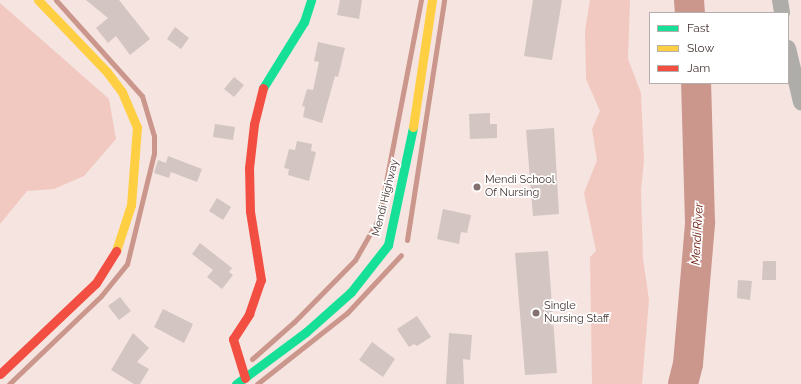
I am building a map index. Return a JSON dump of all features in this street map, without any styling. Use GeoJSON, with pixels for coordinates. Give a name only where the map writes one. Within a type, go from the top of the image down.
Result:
{"type":"FeatureCollection","features":[{"type":"Feature","properties":{"kind":"street"},"geometry":{"type":"LineString","coordinates":[[0,374],[96,283],[119,246],[131,205],[137,150],[137,127],[122,92],[107,72],[38,0]]}},
{"type":"Feature","properties":{"kind":"street"},"geometry":{"type":"LineString","coordinates":[[245,378],[235,352],[233,339],[249,314],[261,280],[250,211],[249,168],[254,124],[261,91],[304,22],[311,0]]}},
{"type":"Feature","properties":{"kind":"street","name":"Mendi Highway"},"geometry":{"type":"LineString","coordinates":[[236,384],[306,332],[351,292],[388,245],[408,158],[432,0]]}},
{"type":"Feature","properties":{"kind":"street"},"geometry":{"type":"LineString","coordinates":[[780,0],[782,12]]}},
{"type":"Feature","properties":{"kind":"street"},"geometry":{"type":"LineString","coordinates":[[789,52],[801,102]]}},
{"type":"Feature","properties":{"kind":"shaded area"},"geometry":{"type":"Polygon","coordinates":[[[590,0],[630,0],[628,59],[641,93],[644,160],[641,191],[643,259],[649,300],[642,384],[592,384],[590,257],[596,251],[584,193],[597,160],[592,129],[600,111],[586,79],[585,31],[590,0]]]}},
{"type":"Feature","properties":{"kind":"shaded area"},"geometry":{"type":"Polygon","coordinates":[[[0,3],[109,99],[116,139],[84,176],[54,189],[27,191],[0,224],[0,3]]]}},
{"type":"Feature","properties":{"kind":"building"},"geometry":{"type":"Polygon","coordinates":[[[86,0],[119,0],[150,39],[130,55],[116,36],[108,43],[96,28],[108,18],[86,0]]]}},
{"type":"Feature","properties":{"kind":"building"},"geometry":{"type":"Polygon","coordinates":[[[340,0],[362,0],[359,19],[337,15],[340,0]]]}},
{"type":"Feature","properties":{"kind":"building"},"geometry":{"type":"Polygon","coordinates":[[[533,0],[562,0],[552,60],[524,56],[533,0]]]}},
{"type":"Feature","properties":{"kind":"building"},"geometry":{"type":"Polygon","coordinates":[[[175,27],[189,38],[181,49],[167,39],[175,27]]]}},
{"type":"Feature","properties":{"kind":"building"},"geometry":{"type":"Polygon","coordinates":[[[318,42],[345,48],[338,77],[335,76],[322,123],[303,117],[305,107],[302,106],[307,89],[313,90],[319,62],[314,61],[318,42]]]}},
{"type":"Feature","properties":{"kind":"building"},"geometry":{"type":"Polygon","coordinates":[[[234,77],[244,85],[234,97],[224,89],[234,77]]]}},
{"type":"Feature","properties":{"kind":"building"},"geometry":{"type":"Polygon","coordinates":[[[490,113],[490,124],[497,124],[497,138],[470,139],[469,114],[490,113]]]}},
{"type":"Feature","properties":{"kind":"building"},"geometry":{"type":"Polygon","coordinates":[[[215,124],[235,127],[233,140],[213,137],[215,124]]]}},
{"type":"Feature","properties":{"kind":"building"},"geometry":{"type":"Polygon","coordinates":[[[554,128],[559,214],[533,216],[526,130],[554,128]]]}},
{"type":"Feature","properties":{"kind":"building"},"geometry":{"type":"Polygon","coordinates":[[[297,141],[312,144],[311,151],[316,152],[309,181],[288,175],[289,169],[284,168],[289,149],[295,150],[297,141]]]}},
{"type":"Feature","properties":{"kind":"building"},"geometry":{"type":"Polygon","coordinates":[[[168,156],[202,169],[197,182],[171,172],[169,178],[154,173],[158,160],[166,163],[168,156]]]}},
{"type":"Feature","properties":{"kind":"building"},"geometry":{"type":"Polygon","coordinates":[[[217,198],[231,207],[223,220],[209,211],[217,198]]]}},
{"type":"Feature","properties":{"kind":"building"},"geometry":{"type":"Polygon","coordinates":[[[443,209],[471,215],[467,233],[461,232],[459,244],[437,239],[443,209]]]}},
{"type":"Feature","properties":{"kind":"building"},"geometry":{"type":"Polygon","coordinates":[[[200,243],[232,268],[229,272],[233,275],[222,289],[207,277],[213,270],[192,254],[200,243]]]}},
{"type":"Feature","properties":{"kind":"building","name":"Single Nursing Staff"},"geometry":{"type":"Polygon","coordinates":[[[548,251],[557,373],[525,375],[515,253],[548,251]]]}},
{"type":"Feature","properties":{"kind":"building"},"geometry":{"type":"Polygon","coordinates":[[[763,261],[776,261],[776,280],[762,280],[763,261]]]}},
{"type":"Feature","properties":{"kind":"building"},"geometry":{"type":"Polygon","coordinates":[[[738,280],[752,281],[750,300],[737,298],[738,280]]]}},
{"type":"Feature","properties":{"kind":"building"},"geometry":{"type":"Polygon","coordinates":[[[120,297],[131,311],[119,320],[108,306],[120,297]]]}},
{"type":"Feature","properties":{"kind":"building"},"geometry":{"type":"Polygon","coordinates":[[[163,309],[193,324],[184,343],[154,327],[163,309]]]}},
{"type":"Feature","properties":{"kind":"building"},"geometry":{"type":"Polygon","coordinates":[[[417,316],[431,337],[417,346],[414,344],[409,347],[397,329],[417,316]]]}},
{"type":"Feature","properties":{"kind":"building"},"geometry":{"type":"Polygon","coordinates":[[[133,333],[149,348],[137,362],[149,369],[140,384],[134,384],[111,370],[133,333]]]}},
{"type":"Feature","properties":{"kind":"building"},"geometry":{"type":"Polygon","coordinates":[[[449,333],[472,335],[470,360],[463,359],[464,384],[446,384],[449,333]]]}},
{"type":"Feature","properties":{"kind":"building"},"geometry":{"type":"Polygon","coordinates":[[[372,342],[395,359],[383,377],[359,360],[372,342]]]}},
{"type":"Feature","properties":{"kind":"waterway"},"geometry":{"type":"LineString","coordinates":[[9,384],[101,296],[127,264],[154,153],[154,136],[142,96],[56,0]]}},
{"type":"Feature","properties":{"kind":"waterway"},"geometry":{"type":"LineString","coordinates":[[252,359],[294,322],[355,260],[379,218],[421,0]]}},
{"type":"Feature","properties":{"kind":"waterway"},"geometry":{"type":"LineString","coordinates":[[407,240],[444,0]]}},
{"type":"Feature","properties":{"kind":"waterway","name":"Mendi River"},"geometry":{"type":"LineString","coordinates":[[689,0],[690,12]]}},
{"type":"Feature","properties":{"kind":"waterway","name":"Mendi River"},"geometry":{"type":"LineString","coordinates":[[683,384],[688,364],[700,223],[696,84]]}},
{"type":"Feature","properties":{"kind":"waterway"},"geometry":{"type":"LineString","coordinates":[[257,384],[347,313],[401,255]]}},
{"type":"Feature","properties":{"kind":"traffic: fast"},"geometry":{"type":"LineString","coordinates":[[263,88],[304,22],[311,0]]}},
{"type":"Feature","properties":{"kind":"traffic: fast"},"geometry":{"type":"LineString","coordinates":[[236,384],[306,332],[351,292],[388,245],[413,127]]}},
{"type":"Feature","properties":{"kind":"traffic: slow"},"geometry":{"type":"LineString","coordinates":[[38,0],[107,72],[122,92],[137,127],[131,205],[116,251]]}},
{"type":"Feature","properties":{"kind":"traffic: slow"},"geometry":{"type":"LineString","coordinates":[[413,127],[432,0]]}},
{"type":"Feature","properties":{"kind":"traffic: jam"},"geometry":{"type":"LineString","coordinates":[[245,378],[233,339],[249,314],[261,280],[250,211],[249,168],[254,124],[263,88]]}},
{"type":"Feature","properties":{"kind":"traffic: jam"},"geometry":{"type":"LineString","coordinates":[[0,374],[96,283],[116,251]]}},
{"type":"Feature","properties":{"kind":"place","name":"Mendi School Of Nursing"},"geometry":{"type":"Point","coordinates":[477,187]}},
{"type":"Feature","properties":{"kind":"place","name":"Single Nursing Staff"},"geometry":{"type":"Point","coordinates":[536,313]}}]}
